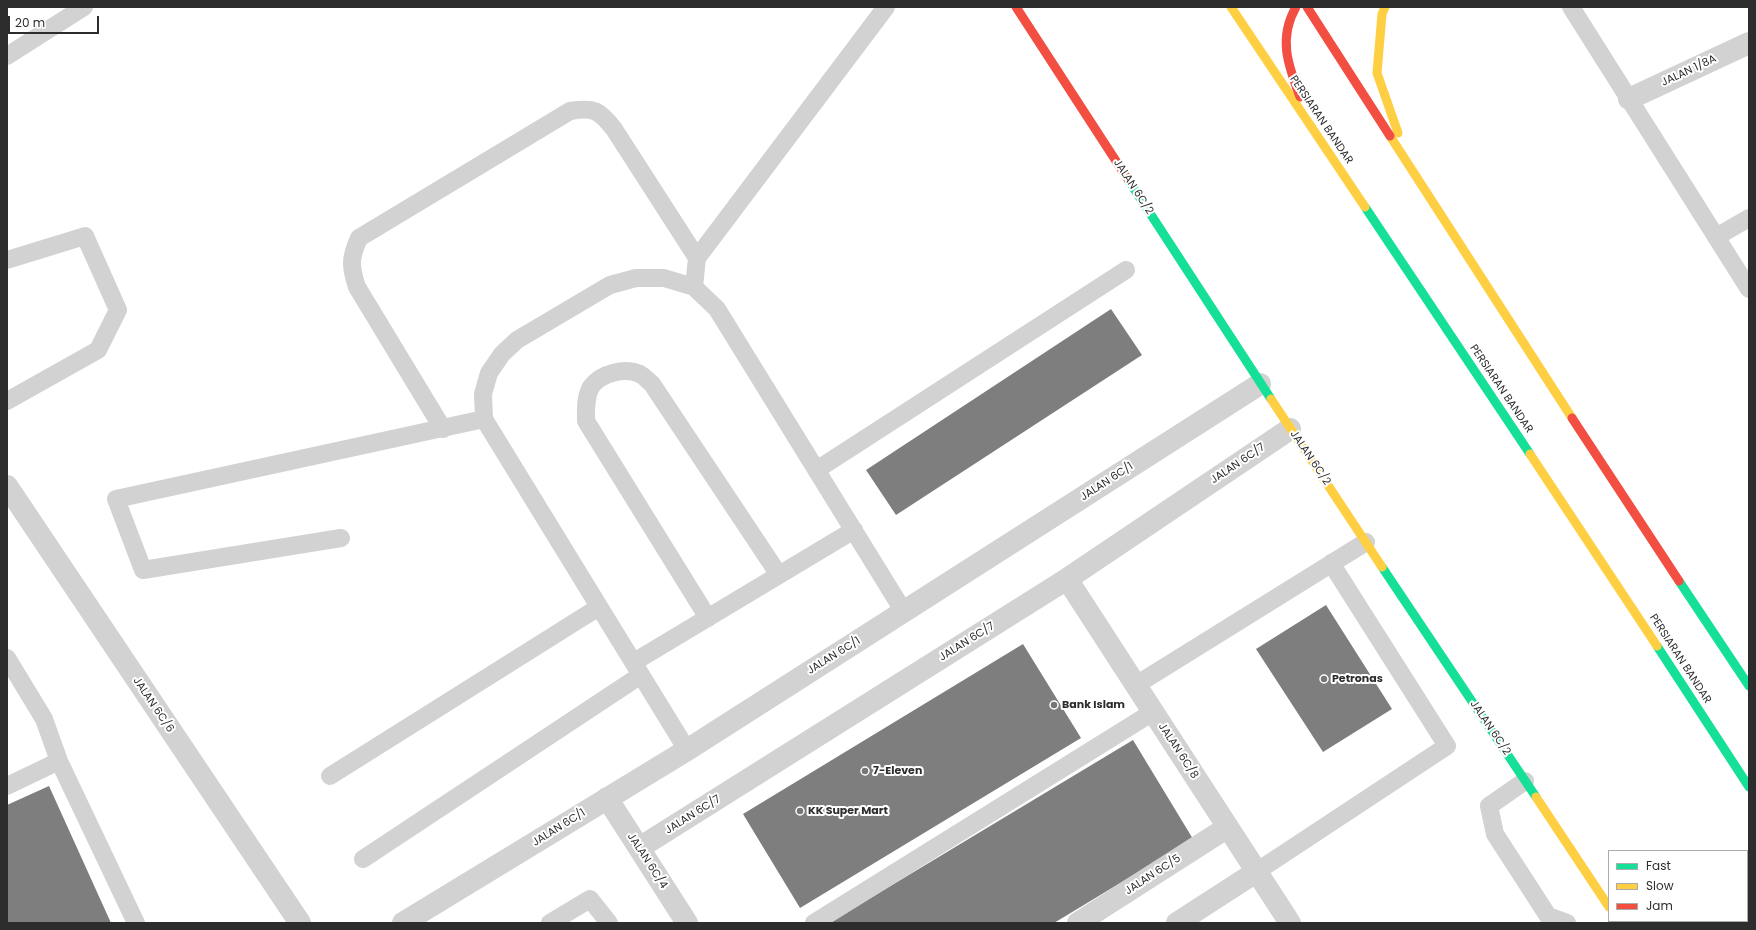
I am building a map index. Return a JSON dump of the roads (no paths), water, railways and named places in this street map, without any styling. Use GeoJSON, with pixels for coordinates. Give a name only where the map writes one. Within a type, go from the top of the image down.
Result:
{"type":"FeatureCollection","features":[{"type":"Feature","properties":{"kind":"main road","name":"JALAN 6C/2"},"geometry":{"type":"LineString","coordinates":[[1016,7],[1260,384],[1608,905]]}},
{"type":"Feature","properties":{"kind":"main road","name":"PERSIARAN BANDAR"},"geometry":{"type":"LineString","coordinates":[[1231,7],[1593,548],[1749,787]]}},
{"type":"Feature","properties":{"kind":"main road"},"geometry":{"type":"LineString","coordinates":[[1296,7],[1291,15],[1285,37],[1287,58],[1292,78],[1312,129]]}},
{"type":"Feature","properties":{"kind":"main road"},"geometry":{"type":"LineString","coordinates":[[1308,7],[1411,170],[1601,464],[1749,686]]}},
{"type":"Feature","properties":{"kind":"main road"},"geometry":{"type":"LineString","coordinates":[[1385,7],[1382,14],[1377,74],[1411,170]]}},
{"type":"Feature","properties":{"kind":"street","name":"JALAN 1/8A"},"geometry":{"type":"LineString","coordinates":[[1629,99],[1749,43]]}},
{"type":"Feature","properties":{"kind":"street","name":"JALAN 6C/1"},"geometry":{"type":"LineString","coordinates":[[403,923],[687,750],[1260,384]]}},
{"type":"Feature","properties":{"kind":"street","name":"JALAN 6C/7"},"geometry":{"type":"LineString","coordinates":[[639,848],[1067,579],[1290,429]]}},
{"type":"Feature","properties":{"kind":"street","name":"JALAN 6C/6"},"geometry":{"type":"LineString","coordinates":[[7,486],[300,923]]}},
{"type":"Feature","properties":{"kind":"street","name":"JALAN 6C/8"},"geometry":{"type":"LineString","coordinates":[[1067,579],[1290,923]]}},
{"type":"Feature","properties":{"kind":"street","name":"JALAN 6C/4"},"geometry":{"type":"LineString","coordinates":[[607,798],[687,923]]}},
{"type":"Feature","properties":{"kind":"street","name":"JALAN 6C/5"},"geometry":{"type":"LineString","coordinates":[[1078,923],[1228,827]]}},
{"type":"Feature","properties":{"kind":"street"},"geometry":{"type":"LineString","coordinates":[[1177,923],[1256,872]]}},
{"type":"Feature","properties":{"kind":"lane"},"geometry":{"type":"LineString","coordinates":[[7,56],[84,7]]}},
{"type":"Feature","properties":{"kind":"lane"},"geometry":{"type":"LineString","coordinates":[[694,287],[697,258],[886,7]]}},
{"type":"Feature","properties":{"kind":"lane"},"geometry":{"type":"LineString","coordinates":[[1571,7],[1749,289]]}},
{"type":"Feature","properties":{"kind":"lane"},"geometry":{"type":"LineString","coordinates":[[443,429],[357,287],[352,271],[352,255],[359,238],[570,111],[586,108],[602,115],[614,129],[697,258]]}},
{"type":"Feature","properties":{"kind":"lane"},"geometry":{"type":"LineString","coordinates":[[1716,237],[1749,218]]}},
{"type":"Feature","properties":{"kind":"lane"},"geometry":{"type":"LineString","coordinates":[[7,260],[84,236],[118,310],[98,350],[7,402]]}},
{"type":"Feature","properties":{"kind":"lane"},"geometry":{"type":"LineString","coordinates":[[818,469],[1126,270]]}},
{"type":"Feature","properties":{"kind":"lane"},"geometry":{"type":"LineString","coordinates":[[687,750],[484,419],[483,394],[490,373],[502,354],[517,340],[610,285],[636,278],[664,278],[694,287],[718,309],[818,469],[904,612]]}},
{"type":"Feature","properties":{"kind":"lane"},"geometry":{"type":"LineString","coordinates":[[708,618],[586,421],[586,404],[591,387],[604,376],[621,371],[639,374],[652,384],[779,575]]}},
{"type":"Feature","properties":{"kind":"lane"},"geometry":{"type":"LineString","coordinates":[[341,538],[143,570],[116,499],[484,419]]}},
{"type":"Feature","properties":{"kind":"lane"},"geometry":{"type":"LineString","coordinates":[[363,859],[708,618],[854,530]]}},
{"type":"Feature","properties":{"kind":"lane"},"geometry":{"type":"LineString","coordinates":[[1136,685],[1366,542]]}},
{"type":"Feature","properties":{"kind":"lane"},"geometry":{"type":"LineString","coordinates":[[1256,872],[1446,746],[1331,563]]}},
{"type":"Feature","properties":{"kind":"lane"},"geometry":{"type":"LineString","coordinates":[[330,776],[599,608]]}},
{"type":"Feature","properties":{"kind":"lane"},"geometry":{"type":"LineString","coordinates":[[7,658],[44,719],[59,761],[136,923]]}},
{"type":"Feature","properties":{"kind":"lane"},"geometry":{"type":"LineString","coordinates":[[814,923],[1153,712]]}},
{"type":"Feature","properties":{"kind":"lane"},"geometry":{"type":"LineString","coordinates":[[7,786],[59,761]]}},
{"type":"Feature","properties":{"kind":"lane"},"geometry":{"type":"LineString","coordinates":[[1525,781],[1490,806],[1495,834],[1548,916],[1567,923]]}},
{"type":"Feature","properties":{"kind":"lane"},"geometry":{"type":"LineString","coordinates":[[550,923],[590,899],[609,923]]}},
{"type":"Feature","properties":{"kind":"place","name":"Petronas"},"geometry":{"type":"Point","coordinates":[1324,679]}},
{"type":"Feature","properties":{"kind":"place","name":"Bank Islam"},"geometry":{"type":"Point","coordinates":[1054,705]}},
{"type":"Feature","properties":{"kind":"place","name":"7-Eleven"},"geometry":{"type":"Point","coordinates":[865,771]}},
{"type":"Feature","properties":{"kind":"place","name":"KK Super Mart"},"geometry":{"type":"Point","coordinates":[800,811]}}]}
